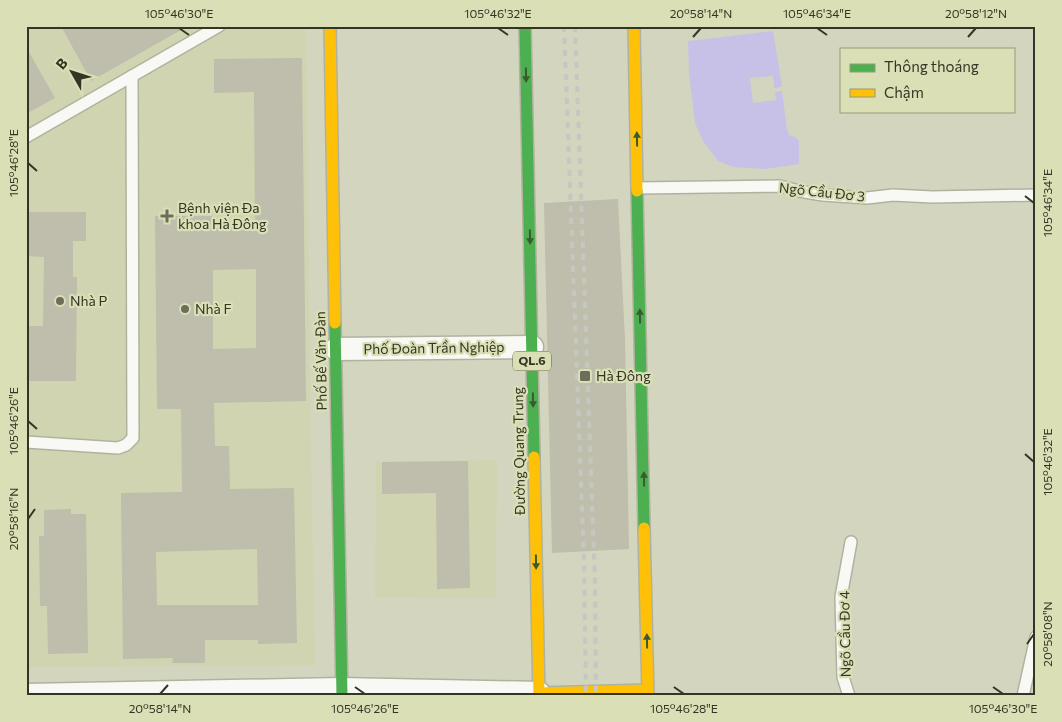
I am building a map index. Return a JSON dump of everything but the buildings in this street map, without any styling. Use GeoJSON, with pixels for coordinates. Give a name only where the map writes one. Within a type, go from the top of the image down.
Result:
{"type":"FeatureCollection","features":[{"type":"Feature","properties":{"kind":"main road","name":"Phố Bế Văn Đàn"},"geometry":{"type":"LineString","coordinates":[[330,26],[341,692]]}},
{"type":"Feature","properties":{"kind":"main road","name":"Đường Quang Trung"},"geometry":{"type":"LineString","coordinates":[[525,26],[539,694]]}},
{"type":"Feature","properties":{"kind":"main road"},"geometry":{"type":"LineString","coordinates":[[539,694],[648,693],[634,26]]}},
{"type":"Feature","properties":{"kind":"street","name":"Phố Đoàn Trần Nghiệp"},"geometry":{"type":"LineString","coordinates":[[336,350],[532,348]]}},
{"type":"Feature","properties":{"kind":"street"},"geometry":{"type":"LineString","coordinates":[[26,695],[341,692],[539,694]]}},
{"type":"Feature","properties":{"kind":"lane"},"geometry":{"type":"LineString","coordinates":[[26,137],[219,26]]}},
{"type":"Feature","properties":{"kind":"lane"},"geometry":{"type":"LineString","coordinates":[[26,442],[118,448],[126,446],[133,438],[132,76]]}},
{"type":"Feature","properties":{"kind":"lane","name":"Ngõ Cầu Đơ 3"},"geometry":{"type":"LineString","coordinates":[[638,188],[780,186],[823,195],[866,198],[893,195],[932,197],[1036,195]]}},
{"type":"Feature","properties":{"kind":"lane","name":"Ngõ Cầu Đơ 4"},"geometry":{"type":"LineString","coordinates":[[849,696],[843,677],[841,597],[852,542]]}},
{"type":"Feature","properties":{"kind":"lane"},"geometry":{"type":"LineString","coordinates":[[1023,696],[1036,637]]}},
{"type":"Feature","properties":{"kind":"shaded area","name":"Bệnh viện Đa khoa Hà Đông"},"geometry":{"type":"Polygon","coordinates":[[[26,26],[306,26],[315,665],[26,667],[26,26]]]}},
{"type":"Feature","properties":{"kind":"shaded area"},"geometry":{"type":"Polygon","coordinates":[[[773,31],[782,85],[781,87],[774,88],[773,76],[750,78],[753,103],[776,100],[775,92],[782,91],[789,135],[799,141],[799,164],[765,169],[733,167],[718,161],[703,141],[695,123],[689,73],[688,41],[773,31]]]}},
{"type":"Feature","properties":{"kind":"shaded area"},"geometry":{"type":"Polygon","coordinates":[[[497,460],[496,598],[375,597],[376,461],[497,460]]]}},
{"type":"Feature","properties":{"kind":"railway"},"geometry":{"type":"LineString","coordinates":[[564,26],[584,562],[586,696]]}},
{"type":"Feature","properties":{"kind":"railway"},"geometry":{"type":"LineString","coordinates":[[575,26],[595,582],[596,696]]}},
{"type":"Feature","properties":{"kind":"traffic: fast"},"geometry":{"type":"LineString","coordinates":[[525,26],[534,457]]}},
{"type":"Feature","properties":{"kind":"traffic: fast"},"geometry":{"type":"LineString","coordinates":[[637,191],[644,528]]}},
{"type":"Feature","properties":{"kind":"traffic: fast"},"geometry":{"type":"LineString","coordinates":[[335,323],[342,696]]}},
{"type":"Feature","properties":{"kind":"traffic: slow"},"geometry":{"type":"LineString","coordinates":[[330,26],[335,323]]}},
{"type":"Feature","properties":{"kind":"traffic: slow"},"geometry":{"type":"LineString","coordinates":[[634,26],[637,191]]}},
{"type":"Feature","properties":{"kind":"traffic: slow"},"geometry":{"type":"LineString","coordinates":[[534,457],[539,696]]}},
{"type":"Feature","properties":{"kind":"traffic: slow"},"geometry":{"type":"LineString","coordinates":[[644,528],[648,696]]}},
{"type":"Feature","properties":{"kind":"traffic: slow"},"geometry":{"type":"LineString","coordinates":[[539,693],[648,690]]}},
{"type":"Feature","properties":{"kind":"place","name":"Bệnh viện Đa khoa Hà Đông"},"geometry":{"type":"Point","coordinates":[167,216]}},
{"type":"Feature","properties":{"kind":"place","name":"Nhà P"},"geometry":{"type":"Point","coordinates":[60,301]}},
{"type":"Feature","properties":{"kind":"place","name":"Nhà F"},"geometry":{"type":"Point","coordinates":[185,309]}},
{"type":"Feature","properties":{"kind":"place","name":"Hà Đông"},"geometry":{"type":"Point","coordinates":[585,376]}}]}
